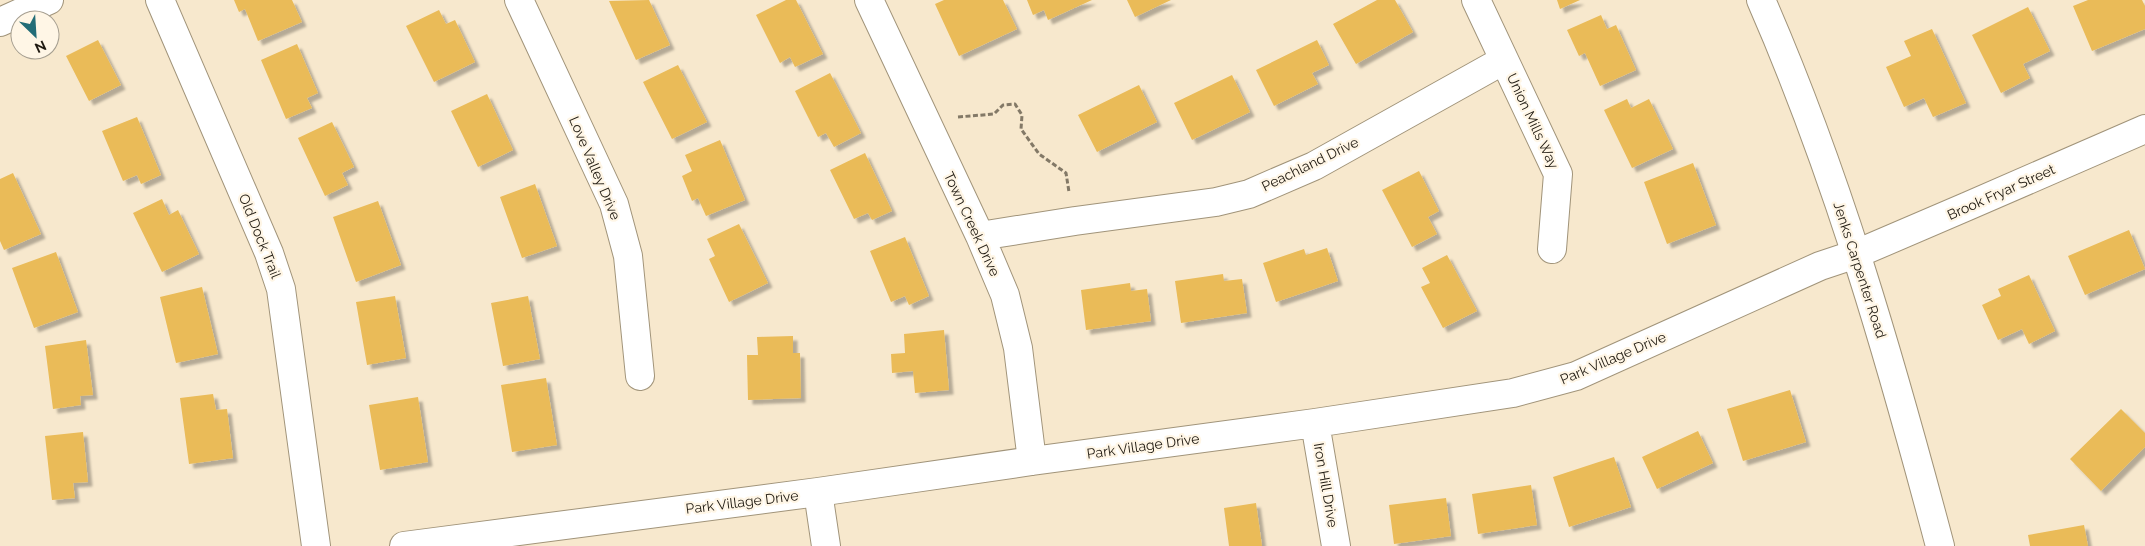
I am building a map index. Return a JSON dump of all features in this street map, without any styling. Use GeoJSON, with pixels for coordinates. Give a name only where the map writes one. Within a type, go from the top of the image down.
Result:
{"type":"FeatureCollection","features":[{"type":"Feature","properties":{"kind":"street"},"geometry":{"type":"LineString","coordinates":[[0,22],[49,0]]}},
{"type":"Feature","properties":{"kind":"street","name":"Old Dock Trail"},"geometry":{"type":"LineString","coordinates":[[160,0],[269,253],[281,289],[316,546]]}},
{"type":"Feature","properties":{"kind":"street","name":"Love Valley Drive"},"geometry":{"type":"LineString","coordinates":[[519,0],[614,204],[628,256],[640,376]]}},
{"type":"Feature","properties":{"kind":"street","name":"Town Creek Drive"},"geometry":{"type":"LineString","coordinates":[[869,0],[926,125],[980,236],[1005,295],[1018,348],[1032,461]]}},
{"type":"Feature","properties":{"kind":"street","name":"Union Mills Way"},"geometry":{"type":"LineString","coordinates":[[1476,0],[1558,174],[1552,248]]}},
{"type":"Feature","properties":{"kind":"street","name":"Jenks Carpenter Road"},"geometry":{"type":"LineString","coordinates":[[1761,0],[1780,42],[1856,254],[1896,380],[1940,546]]}},
{"type":"Feature","properties":{"kind":"street","name":"Peachland Drive"},"geometry":{"type":"LineString","coordinates":[[980,236],[1216,202],[1249,194],[1314,166],[1504,60]]}},
{"type":"Feature","properties":{"kind":"street","name":"Brook Fryar Street"},"geometry":{"type":"LineString","coordinates":[[1856,254],[2145,129]]}},
{"type":"Feature","properties":{"kind":"street","name":"Park Village Drive"},"geometry":{"type":"LineString","coordinates":[[404,546],[818,492],[1315,423],[1513,393],[1576,376],[1820,266],[1856,254]]}},
{"type":"Feature","properties":{"kind":"street","name":"Iron Hill Drive"},"geometry":{"type":"LineString","coordinates":[[1315,423],[1336,546]]}},
{"type":"Feature","properties":{"kind":"street"},"geometry":{"type":"LineString","coordinates":[[818,492],[826,546]]}},
{"type":"Feature","properties":{"kind":"path"},"geometry":{"type":"LineString","coordinates":[[926,125],[944,119],[994,114],[1003,105],[1015,104],[1022,115],[1021,129],[1039,154],[1066,173],[1075,221]]}},
{"type":"Feature","properties":{"kind":"building"},"geometry":{"type":"Polygon","coordinates":[[[234,0],[292,0],[302,22],[258,41],[245,9],[239,12],[234,0]]]}},
{"type":"Feature","properties":{"kind":"building"},"geometry":{"type":"Polygon","coordinates":[[[649,0],[670,45],[636,60],[609,1],[649,0]]]}},
{"type":"Feature","properties":{"kind":"building"},"geometry":{"type":"Polygon","coordinates":[[[786,0],[796,0],[823,54],[795,67],[790,57],[780,63],[756,15],[786,0]]]}},
{"type":"Feature","properties":{"kind":"building"},"geometry":{"type":"Polygon","coordinates":[[[944,0],[1003,0],[1017,29],[959,56],[935,4],[944,0]]]}},
{"type":"Feature","properties":{"kind":"building"},"geometry":{"type":"Polygon","coordinates":[[[1027,0],[1092,0],[1048,20],[1044,10],[1033,15],[1027,0]]]}},
{"type":"Feature","properties":{"kind":"building"},"geometry":{"type":"Polygon","coordinates":[[[1127,0],[1171,0],[1135,17],[1127,0]]]}},
{"type":"Feature","properties":{"kind":"building"},"geometry":{"type":"Polygon","coordinates":[[[1377,0],[1395,0],[1413,32],[1356,64],[1333,24],[1377,0]]]}},
{"type":"Feature","properties":{"kind":"building"},"geometry":{"type":"Polygon","coordinates":[[[1557,0],[1580,0],[1560,9],[1557,0]]]}},
{"type":"Feature","properties":{"kind":"building"},"geometry":{"type":"Polygon","coordinates":[[[2088,0],[2142,0],[2145,6],[2145,29],[2092,51],[2073,6],[2088,0]]]}},
{"type":"Feature","properties":{"kind":"building"},"geometry":{"type":"Polygon","coordinates":[[[2028,7],[2050,51],[2023,64],[2030,78],[2001,93],[1972,35],[2028,7]]]}},
{"type":"Feature","properties":{"kind":"building"},"geometry":{"type":"Polygon","coordinates":[[[439,10],[446,24],[455,20],[475,62],[434,82],[406,26],[439,10]]]}},
{"type":"Feature","properties":{"kind":"building"},"geometry":{"type":"Polygon","coordinates":[[[1601,15],[1607,29],[1616,25],[1636,70],[1600,86],[1585,53],[1579,56],[1567,30],[1601,15]]]}},
{"type":"Feature","properties":{"kind":"building"},"geometry":{"type":"Polygon","coordinates":[[[1932,29],[1966,103],[1933,117],[1924,98],[1904,107],[1886,67],[1911,56],[1904,41],[1932,29]]]}},
{"type":"Feature","properties":{"kind":"building"},"geometry":{"type":"Polygon","coordinates":[[[98,40],[121,85],[89,101],[66,56],[98,40]]]}},
{"type":"Feature","properties":{"kind":"building"},"geometry":{"type":"Polygon","coordinates":[[[1317,40],[1329,65],[1312,73],[1318,84],[1274,106],[1256,70],[1317,40]]]}},
{"type":"Feature","properties":{"kind":"building"},"geometry":{"type":"Polygon","coordinates":[[[297,44],[318,93],[307,98],[312,108],[286,119],[261,60],[297,44]]]}},
{"type":"Feature","properties":{"kind":"building"},"geometry":{"type":"Polygon","coordinates":[[[678,65],[707,122],[672,139],[643,82],[678,65]]]}},
{"type":"Feature","properties":{"kind":"building"},"geometry":{"type":"Polygon","coordinates":[[[830,73],[861,133],[834,147],[826,133],[818,137],[795,91],[830,73]]]}},
{"type":"Feature","properties":{"kind":"building"},"geometry":{"type":"Polygon","coordinates":[[[1232,75],[1250,112],[1192,140],[1174,103],[1232,75]]]}},
{"type":"Feature","properties":{"kind":"building"},"geometry":{"type":"Polygon","coordinates":[[[1139,85],[1157,122],[1097,152],[1078,115],[1139,85]]]}},
{"type":"Feature","properties":{"kind":"building"},"geometry":{"type":"Polygon","coordinates":[[[487,94],[513,150],[478,167],[451,111],[487,94]]]}},
{"type":"Feature","properties":{"kind":"building"},"geometry":{"type":"Polygon","coordinates":[[[1627,99],[1631,108],[1649,99],[1673,149],[1632,168],[1604,110],[1627,99]]]}},
{"type":"Feature","properties":{"kind":"building"},"geometry":{"type":"Polygon","coordinates":[[[137,117],[161,175],[141,184],[137,175],[123,181],[102,131],[137,117]]]}},
{"type":"Feature","properties":{"kind":"building"},"geometry":{"type":"Polygon","coordinates":[[[332,122],[354,167],[342,173],[348,185],[325,196],[298,138],[332,122]]]}},
{"type":"Feature","properties":{"kind":"building"},"geometry":{"type":"Polygon","coordinates":[[[720,140],[745,200],[706,216],[698,198],[692,201],[682,176],[692,171],[685,155],[720,140]]]}},
{"type":"Feature","properties":{"kind":"building"},"geometry":{"type":"Polygon","coordinates":[[[865,153],[892,211],[872,220],[868,213],[854,219],[830,170],[865,153]]]}},
{"type":"Feature","properties":{"kind":"building"},"geometry":{"type":"Polygon","coordinates":[[[1693,163],[1716,225],[1667,244],[1644,182],[1693,163]]]}},
{"type":"Feature","properties":{"kind":"building"},"geometry":{"type":"Polygon","coordinates":[[[1419,171],[1439,211],[1428,217],[1437,234],[1412,247],[1382,190],[1419,171]]]}},
{"type":"Feature","properties":{"kind":"building"},"geometry":{"type":"Polygon","coordinates":[[[13,173],[41,234],[4,250],[0,241],[0,179],[13,173]]]}},
{"type":"Feature","properties":{"kind":"building"},"geometry":{"type":"Polygon","coordinates":[[[535,184],[557,246],[522,258],[500,197],[535,184]]]}},
{"type":"Feature","properties":{"kind":"building"},"geometry":{"type":"Polygon","coordinates":[[[162,199],[169,215],[178,210],[199,254],[162,272],[133,213],[162,199]]]}},
{"type":"Feature","properties":{"kind":"building"},"geometry":{"type":"Polygon","coordinates":[[[378,201],[401,265],[356,282],[333,217],[378,201]]]}},
{"type":"Feature","properties":{"kind":"building"},"geometry":{"type":"Polygon","coordinates":[[[739,224],[768,283],[729,302],[709,259],[715,256],[707,239],[739,224]]]}},
{"type":"Feature","properties":{"kind":"building"},"geometry":{"type":"Polygon","coordinates":[[[2129,230],[2145,269],[2085,295],[2068,256],[2129,230]]]}},
{"type":"Feature","properties":{"kind":"building"},"geometry":{"type":"Polygon","coordinates":[[[905,237],[929,296],[909,305],[905,296],[891,302],[870,251],[905,237]]]}},
{"type":"Feature","properties":{"kind":"building"},"geometry":{"type":"Polygon","coordinates":[[[1327,248],[1338,281],[1276,302],[1263,263],[1304,249],[1306,255],[1327,248]]]}},
{"type":"Feature","properties":{"kind":"building"},"geometry":{"type":"Polygon","coordinates":[[[56,252],[78,312],[34,328],[12,268],[56,252]]]}},
{"type":"Feature","properties":{"kind":"building"},"geometry":{"type":"Polygon","coordinates":[[[1447,255],[1477,311],[1443,328],[1421,287],[1430,283],[1422,268],[1447,255]]]}},
{"type":"Feature","properties":{"kind":"building"},"geometry":{"type":"Polygon","coordinates":[[[1223,274],[1224,281],[1242,279],[1247,313],[1181,323],[1175,281],[1223,274]]]}},
{"type":"Feature","properties":{"kind":"building"},"geometry":{"type":"Polygon","coordinates":[[[2029,275],[2055,331],[2029,344],[2022,329],[1998,340],[1982,305],[2001,296],[1998,289],[2029,275]]]}},
{"type":"Feature","properties":{"kind":"building"},"geometry":{"type":"Polygon","coordinates":[[[1130,283],[1131,291],[1147,289],[1151,321],[1086,330],[1081,290],[1130,283]]]}},
{"type":"Feature","properties":{"kind":"building"},"geometry":{"type":"Polygon","coordinates":[[[202,287],[218,354],[176,363],[160,297],[202,287]]]}},
{"type":"Feature","properties":{"kind":"building"},"geometry":{"type":"Polygon","coordinates":[[[395,296],[406,358],[367,365],[356,302],[395,296]]]}},
{"type":"Feature","properties":{"kind":"building"},"geometry":{"type":"Polygon","coordinates":[[[528,296],[540,359],[503,366],[491,303],[528,296]]]}},
{"type":"Feature","properties":{"kind":"building"},"geometry":{"type":"Polygon","coordinates":[[[944,330],[949,390],[915,393],[913,371],[892,373],[891,354],[905,353],[904,334],[944,330]]]}},
{"type":"Feature","properties":{"kind":"building"},"geometry":{"type":"Polygon","coordinates":[[[793,336],[793,353],[800,353],[801,398],[748,400],[747,355],[758,355],[757,337],[793,336]]]}},
{"type":"Feature","properties":{"kind":"building"},"geometry":{"type":"Polygon","coordinates":[[[86,340],[93,395],[80,396],[81,405],[53,409],[45,346],[86,340]]]}},
{"type":"Feature","properties":{"kind":"building"},"geometry":{"type":"Polygon","coordinates":[[[546,378],[557,445],[512,452],[501,385],[546,378]]]}},
{"type":"Feature","properties":{"kind":"building"},"geometry":{"type":"Polygon","coordinates":[[[1790,390],[1806,442],[1743,461],[1727,409],[1790,390]]]}},
{"type":"Feature","properties":{"kind":"building"},"geometry":{"type":"Polygon","coordinates":[[[213,394],[216,410],[227,409],[233,458],[189,464],[180,398],[213,394]]]}},
{"type":"Feature","properties":{"kind":"building"},"geometry":{"type":"Polygon","coordinates":[[[418,397],[428,462],[380,470],[369,405],[418,397]]]}},
{"type":"Feature","properties":{"kind":"building"},"geometry":{"type":"Polygon","coordinates":[[[2121,409],[2145,433],[2145,447],[2101,491],[2070,459],[2121,409]]]}},
{"type":"Feature","properties":{"kind":"building"},"geometry":{"type":"Polygon","coordinates":[[[1698,431],[1713,463],[1657,489],[1642,457],[1698,431]]]}},
{"type":"Feature","properties":{"kind":"building"},"geometry":{"type":"Polygon","coordinates":[[[83,432],[88,482],[73,483],[75,498],[52,500],[45,436],[83,432]]]}},
{"type":"Feature","properties":{"kind":"building"},"geometry":{"type":"Polygon","coordinates":[[[1614,457],[1631,507],[1569,527],[1553,477],[1614,457]]]}},
{"type":"Feature","properties":{"kind":"building"},"geometry":{"type":"Polygon","coordinates":[[[1531,485],[1537,525],[1478,534],[1472,494],[1531,485]]]}},
{"type":"Feature","properties":{"kind":"building"},"geometry":{"type":"Polygon","coordinates":[[[1446,498],[1451,536],[1394,544],[1389,505],[1446,498]]]}},
{"type":"Feature","properties":{"kind":"building"},"geometry":{"type":"Polygon","coordinates":[[[1256,503],[1262,546],[1229,546],[1224,508],[1256,503]]]}},
{"type":"Feature","properties":{"kind":"building"},"geometry":{"type":"Polygon","coordinates":[[[2084,525],[2088,546],[2030,546],[2028,535],[2084,525]]]}}]}
